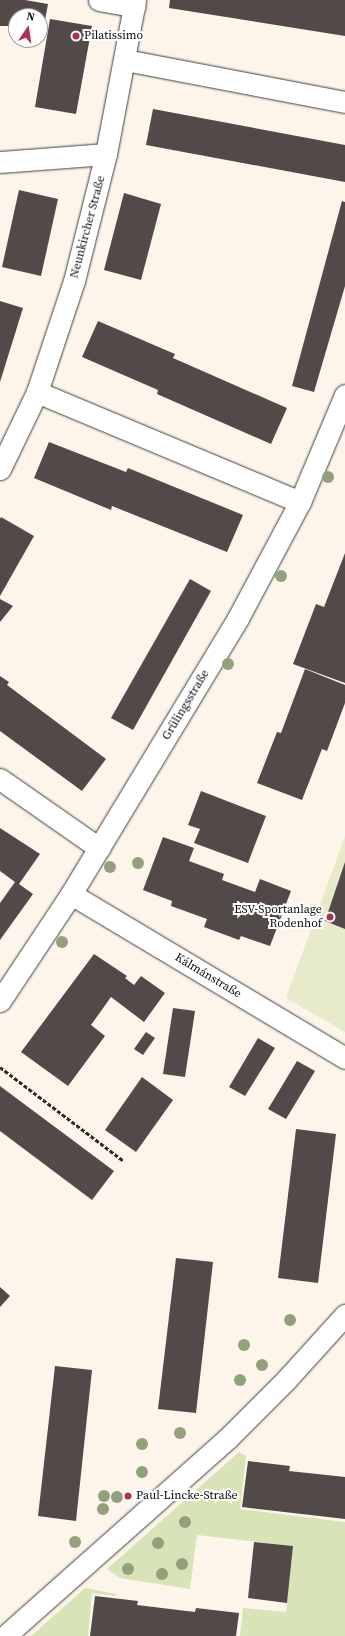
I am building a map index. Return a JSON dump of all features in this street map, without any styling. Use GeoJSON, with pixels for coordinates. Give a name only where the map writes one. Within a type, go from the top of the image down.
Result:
{"type":"FeatureCollection","features":[{"type":"Feature","properties":{"kind":"street"},"geometry":{"type":"LineString","coordinates":[[99,0],[135,3]]}},
{"type":"Feature","properties":{"kind":"street","name":"Neunkircher Straße"},"geometry":{"type":"LineString","coordinates":[[0,470],[37,392],[74,282],[106,154],[135,3]]}},
{"type":"Feature","properties":{"kind":"street"},"geometry":{"type":"LineString","coordinates":[[125,60],[345,102]]}},
{"type":"Feature","properties":{"kind":"street"},"geometry":{"type":"LineString","coordinates":[[0,162],[106,154]]}},
{"type":"Feature","properties":{"kind":"street"},"geometry":{"type":"LineString","coordinates":[[37,392],[300,502]]}},
{"type":"Feature","properties":{"kind":"street","name":"Grülingsstraße"},"geometry":{"type":"LineString","coordinates":[[0,1001],[71,894],[238,618],[300,502],[345,395]]}},
{"type":"Feature","properties":{"kind":"street"},"geometry":{"type":"LineString","coordinates":[[0,779],[99,848]]}},
{"type":"Feature","properties":{"kind":"street","name":"Kálmánstraße"},"geometry":{"type":"LineString","coordinates":[[71,894],[345,1058]]}},
{"type":"Feature","properties":{"kind":"street"},"geometry":{"type":"LineString","coordinates":[[5,1636],[227,1439],[286,1380],[345,1315]]}},
{"type":"Feature","properties":{"kind":"path"},"geometry":{"type":"LineString","coordinates":[[0,1067],[124,1161]]}},
{"type":"Feature","properties":{"kind":"green space","name":"ESV-Sportanlage Rodenhof"},"geometry":{"type":"Polygon","coordinates":[[[345,836],[345,1032],[286,998],[345,836]]]}},
{"type":"Feature","properties":{"kind":"green space"},"geometry":{"type":"Polygon","coordinates":[[[239,1452],[246,1456],[240,1509],[345,1522],[345,1636],[240,1636],[243,1608],[286,1612],[293,1546],[197,1535],[190,1589],[120,1578],[107,1569],[239,1452]]]}},
{"type":"Feature","properties":{"kind":"green space"},"geometry":{"type":"Polygon","coordinates":[[[85,1588],[116,1594],[116,1596],[92,1593],[88,1636],[31,1636],[85,1588]]]}},
{"type":"Feature","properties":{"kind":"building"},"geometry":{"type":"Polygon","coordinates":[[[0,0],[25,0],[48,4],[47,8],[8,8],[8,26],[0,26],[0,0]]]}},
{"type":"Feature","properties":{"kind":"building"},"geometry":{"type":"Polygon","coordinates":[[[170,0],[345,0],[345,36],[169,8],[170,0]]]}},
{"type":"Feature","properties":{"kind":"building"},"geometry":{"type":"Polygon","coordinates":[[[50,19],[92,26],[76,114],[35,107],[45,48],[48,48],[50,19]]]}},
{"type":"Feature","properties":{"kind":"building"},"geometry":{"type":"Polygon","coordinates":[[[153,109],[345,145],[345,182],[146,145],[153,109]]]}},
{"type":"Feature","properties":{"kind":"building"},"geometry":{"type":"Polygon","coordinates":[[[19,190],[58,199],[41,276],[2,267],[19,190]]]}},
{"type":"Feature","properties":{"kind":"building"},"geometry":{"type":"Polygon","coordinates":[[[124,193],[161,204],[141,280],[104,270],[124,193]]]}},
{"type":"Feature","properties":{"kind":"building"},"geometry":{"type":"Polygon","coordinates":[[[342,201],[345,202],[345,286],[314,392],[292,386],[342,201]]]}},
{"type":"Feature","properties":{"kind":"building"},"geometry":{"type":"Polygon","coordinates":[[[0,301],[23,308],[0,382],[0,301]]]}},
{"type":"Feature","properties":{"kind":"building"},"geometry":{"type":"Polygon","coordinates":[[[98,321],[175,354],[173,358],[287,408],[271,444],[157,394],[158,390],[82,357],[98,321]]]}},
{"type":"Feature","properties":{"kind":"building"},"geometry":{"type":"Polygon","coordinates":[[[49,442],[126,472],[128,468],[243,515],[227,552],[112,506],[111,510],[34,478],[49,442]]]}},
{"type":"Feature","properties":{"kind":"building"},"geometry":{"type":"Polygon","coordinates":[[[1,517],[34,536],[0,596],[0,519],[1,517]]]}},
{"type":"Feature","properties":{"kind":"building"},"geometry":{"type":"Polygon","coordinates":[[[345,553],[345,683],[293,664],[316,604],[324,607],[345,553]]]}},
{"type":"Feature","properties":{"kind":"building"},"geometry":{"type":"Polygon","coordinates":[[[190,579],[211,591],[133,730],[111,718],[190,579]]]}},
{"type":"Feature","properties":{"kind":"building"},"geometry":{"type":"Polygon","coordinates":[[[0,599],[13,606],[0,622],[0,599]]]}},
{"type":"Feature","properties":{"kind":"building"},"geometry":{"type":"Polygon","coordinates":[[[305,669],[345,685],[345,703],[327,751],[322,749],[302,800],[257,783],[277,732],[281,733],[305,669]]]}},
{"type":"Feature","properties":{"kind":"building"},"geometry":{"type":"Polygon","coordinates":[[[0,676],[9,682],[7,685],[106,759],[82,791],[0,731],[0,676]]]}},
{"type":"Feature","properties":{"kind":"building"},"geometry":{"type":"Polygon","coordinates":[[[201,791],[266,816],[248,863],[194,843],[200,829],[188,825],[201,791]]]}},
{"type":"Feature","properties":{"kind":"building"},"geometry":{"type":"Polygon","coordinates":[[[0,828],[40,854],[19,884],[33,894],[0,940],[0,903],[15,882],[0,871],[0,828]]]}},
{"type":"Feature","properties":{"kind":"building"},"geometry":{"type":"Polygon","coordinates":[[[163,837],[194,848],[189,861],[224,874],[222,880],[255,892],[260,879],[291,891],[270,946],[241,936],[239,940],[204,927],[207,919],[171,906],[172,901],[143,890],[163,837]]]}},
{"type":"Feature","properties":{"kind":"building"},"geometry":{"type":"Polygon","coordinates":[[[345,862],[345,929],[325,921],[345,862]]]}},
{"type":"Feature","properties":{"kind":"building"},"geometry":{"type":"Polygon","coordinates":[[[94,954],[127,976],[125,978],[134,985],[141,976],[165,993],[144,1022],[111,997],[91,1025],[105,1036],[68,1086],[21,1052],[94,954]]]}},
{"type":"Feature","properties":{"kind":"building"},"geometry":{"type":"Polygon","coordinates":[[[173,1008],[195,1011],[185,1077],[163,1074],[173,1008]]]}},
{"type":"Feature","properties":{"kind":"building"},"geometry":{"type":"Polygon","coordinates":[[[146,1032],[155,1038],[143,1055],[134,1049],[146,1032]]]}},
{"type":"Feature","properties":{"kind":"building"},"geometry":{"type":"Polygon","coordinates":[[[258,1038],[275,1048],[245,1096],[229,1087],[258,1038]]]}},
{"type":"Feature","properties":{"kind":"building"},"geometry":{"type":"Polygon","coordinates":[[[297,1061],[315,1071],[286,1119],[268,1109],[297,1061]]]}},
{"type":"Feature","properties":{"kind":"building"},"geometry":{"type":"Polygon","coordinates":[[[142,1077],[173,1100],[136,1152],[105,1130],[142,1077]]]}},
{"type":"Feature","properties":{"kind":"building"},"geometry":{"type":"Polygon","coordinates":[[[0,1086],[114,1171],[92,1200],[0,1131],[0,1086]]]}},
{"type":"Feature","properties":{"kind":"building"},"geometry":{"type":"Polygon","coordinates":[[[296,1129],[336,1134],[318,1283],[278,1278],[296,1129]]]}},
{"type":"Feature","properties":{"kind":"building"},"geometry":{"type":"Polygon","coordinates":[[[176,1258],[213,1262],[196,1413],[158,1409],[176,1258]]]}},
{"type":"Feature","properties":{"kind":"building"},"geometry":{"type":"Polygon","coordinates":[[[0,1287],[10,1296],[0,1307],[0,1287]]]}},
{"type":"Feature","properties":{"kind":"building"},"geometry":{"type":"Polygon","coordinates":[[[55,1366],[92,1370],[76,1521],[38,1516],[55,1366]]]}},
{"type":"Feature","properties":{"kind":"building"},"geometry":{"type":"Polygon","coordinates":[[[248,1461],[290,1466],[289,1471],[345,1477],[345,1519],[242,1507],[248,1461]]]}},
{"type":"Feature","properties":{"kind":"building"},"geometry":{"type":"Polygon","coordinates":[[[254,1542],[293,1546],[287,1603],[248,1598],[254,1542]]]}},
{"type":"Feature","properties":{"kind":"building"},"geometry":{"type":"Polygon","coordinates":[[[95,1596],[138,1601],[137,1605],[195,1612],[196,1608],[239,1613],[236,1636],[90,1636],[95,1596]]]}},
{"type":"Feature","properties":{"kind":"place","name":"Pilatissimo"},"geometry":{"type":"Point","coordinates":[76,36]}},
{"type":"Feature","properties":{"kind":"place","name":"ESV-Sportanlage Rodenhof"},"geometry":{"type":"Point","coordinates":[330,917]}},
{"type":"Feature","properties":{"kind":"place","name":"Paul-Lincke-Straße"},"geometry":{"type":"Point","coordinates":[128,1496]}}]}
